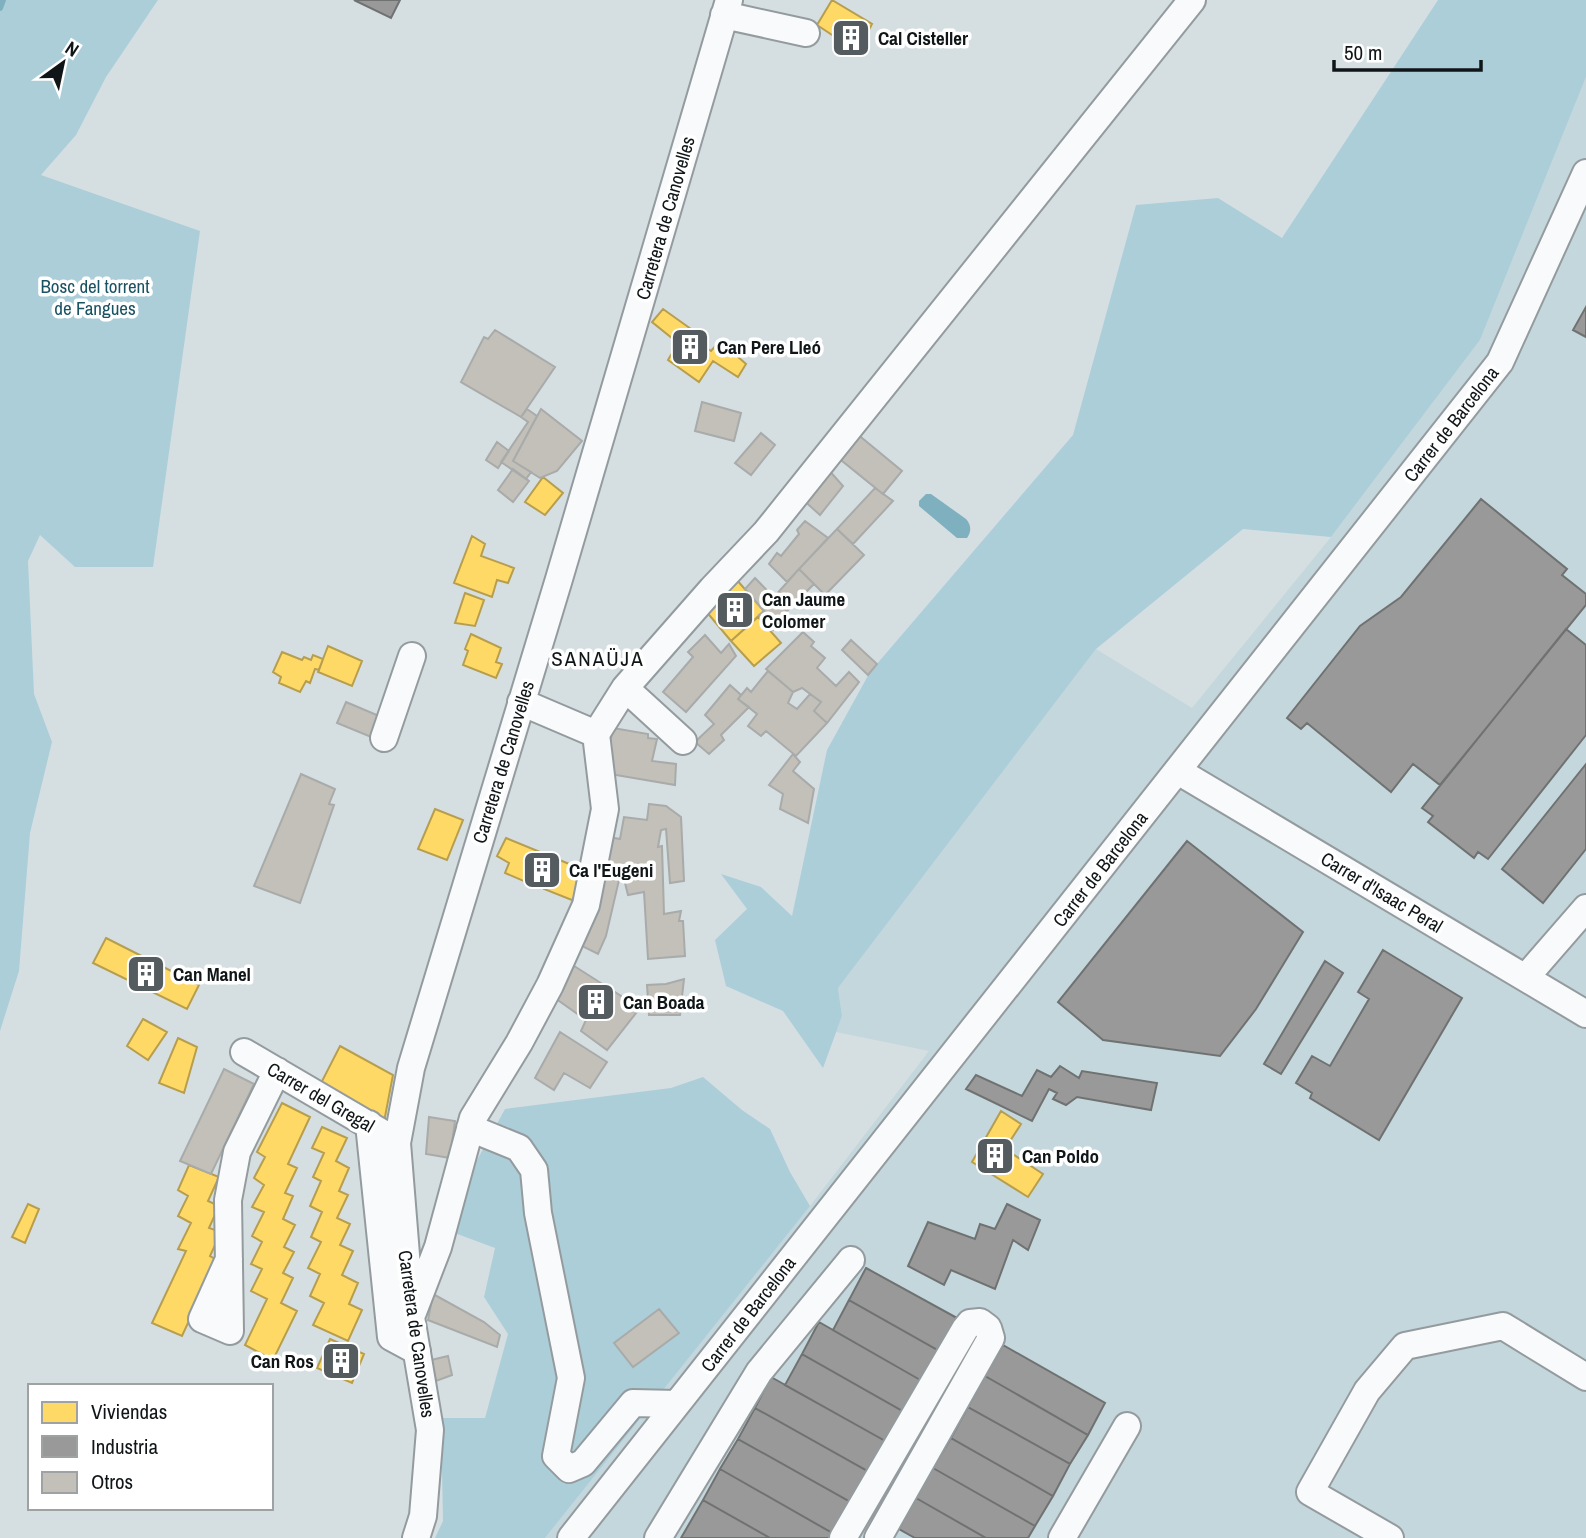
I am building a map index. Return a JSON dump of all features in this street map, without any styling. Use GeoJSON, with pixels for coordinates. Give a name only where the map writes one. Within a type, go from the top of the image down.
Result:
{"type":"FeatureCollection","features":[{"type":"Feature","properties":{"kind":"street"},"geometry":{"type":"LineString","coordinates":[[411,1317],[438,1247],[473,1118],[508,1065],[550,985],[586,905],[605,809],[596,734],[625,688],[766,532],[1192,0]]}},
{"type":"Feature","properties":{"kind":"street"},"geometry":{"type":"LineString","coordinates":[[727,7],[806,33]]}},
{"type":"Feature","properties":{"kind":"street","name":"Carretera de Canovelles"},"geometry":{"type":"LineString","coordinates":[[416,1538],[423,1516],[430,1430],[411,1317],[397,1143],[411,1068],[727,7]]}},
{"type":"Feature","properties":{"kind":"street","name":"Carrer de Barcelona"},"geometry":{"type":"LineString","coordinates":[[581,1535],[677,1404],[1500,362],[1586,173]]}},
{"type":"Feature","properties":{"kind":"street"},"geometry":{"type":"LineString","coordinates":[[384,738],[412,656]]}},
{"type":"Feature","properties":{"kind":"street"},"geometry":{"type":"LineString","coordinates":[[625,688],[683,741]]}},
{"type":"Feature","properties":{"kind":"street"},"geometry":{"type":"LineString","coordinates":[[521,702],[596,734]]}},
{"type":"Feature","properties":{"kind":"street","name":"Carrer d'Isaac Peral"},"geometry":{"type":"LineString","coordinates":[[1178,771],[1586,1014]]}},
{"type":"Feature","properties":{"kind":"street"},"geometry":{"type":"LineString","coordinates":[[1526,977],[1586,908]]}},
{"type":"Feature","properties":{"kind":"street","name":"Carrer del Gregal"},"geometry":{"type":"LineString","coordinates":[[244,1052],[397,1143]]}},
{"type":"Feature","properties":{"kind":"street"},"geometry":{"type":"LineString","coordinates":[[229,1259],[228,1200],[237,1152],[277,1071]]}},
{"type":"Feature","properties":{"kind":"street"},"geometry":{"type":"LineString","coordinates":[[369,1124],[391,1337],[417,1351]]}},
{"type":"Feature","properties":{"kind":"street"},"geometry":{"type":"LineString","coordinates":[[470,1128],[519,1148],[534,1170],[538,1213],[571,1378],[556,1456],[569,1469],[583,1463],[633,1403],[677,1404]]}},
{"type":"Feature","properties":{"kind":"street"},"geometry":{"type":"LineString","coordinates":[[658,1538],[759,1372],[851,1260]]}},
{"type":"Feature","properties":{"kind":"street"},"geometry":{"type":"LineString","coordinates":[[843,1538],[965,1329],[970,1323],[979,1322],[988,1328],[991,1338],[878,1538]]}},
{"type":"Feature","properties":{"kind":"street"},"geometry":{"type":"LineString","coordinates":[[1390,1538],[1310,1492],[1367,1391],[1405,1346],[1503,1326],[1586,1377]]}},
{"type":"Feature","properties":{"kind":"street"},"geometry":{"type":"LineString","coordinates":[[1062,1538],[1126,1426]]}},
{"type":"Feature","properties":{"kind":"shaded area"},"geometry":{"type":"Polygon","coordinates":[[[1586,77],[1586,1538],[545,1538],[810,1206],[929,1051],[836,1032],[842,1016],[838,988],[1096,649],[1192,708],[1331,537],[1480,340],[1586,77]]]}},
{"type":"Feature","properties":{"kind":"shaded area"},"geometry":{"type":"Polygon","coordinates":[[[926,494],[931,494],[966,519],[970,529],[967,538],[957,538],[919,506],[919,501],[926,494]]]}},
{"type":"Feature","properties":{"kind":"green space","name":"Bosc del torrent de Fangues"},"geometry":{"type":"Polygon","coordinates":[[[0,0],[158,0],[106,77],[76,135],[41,175],[200,231],[153,567],[75,567],[40,535],[28,561],[34,694],[52,742],[30,833],[19,971],[0,1031],[0,0]]]}},
{"type":"Feature","properties":{"kind":"green space"},"geometry":{"type":"Polygon","coordinates":[[[1438,0],[1586,0],[1586,77],[1480,340],[1331,537],[1243,529],[1096,649],[838,988],[842,1016],[823,1068],[783,1011],[726,986],[715,940],[747,909],[721,874],[761,887],[792,916],[827,750],[870,672],[1073,435],[1136,205],[1218,198],[1282,238],[1438,0]]]}},
{"type":"Feature","properties":{"kind":"green space"},"geometry":{"type":"Polygon","coordinates":[[[703,1077],[742,1110],[770,1129],[810,1206],[545,1538],[435,1538],[443,1521],[441,1418],[485,1418],[508,1334],[484,1297],[495,1248],[452,1232],[470,1173],[505,1109],[671,1088],[703,1077]]]}},
{"type":"Feature","properties":{"kind":"building: Viviendas","name":"Cal Cisteller"},"geometry":{"type":"Polygon","coordinates":[[[832,0],[872,24],[858,52],[817,25],[832,0]]]}},
{"type":"Feature","properties":{"kind":"building: Viviendas","name":"Can Pere Lleó"},"geometry":{"type":"Polygon","coordinates":[[[663,309],[691,329],[688,335],[711,351],[720,341],[746,364],[738,377],[713,361],[699,382],[668,360],[678,343],[652,322],[663,309]]]}},
{"type":"Feature","properties":{"kind":"building: Viviendas"},"geometry":{"type":"Polygon","coordinates":[[[543,477],[563,493],[545,515],[525,502],[543,477]]]}},
{"type":"Feature","properties":{"kind":"building: Viviendas"},"geometry":{"type":"Polygon","coordinates":[[[472,536],[485,544],[481,556],[514,568],[508,583],[497,580],[492,597],[454,583],[472,536]]]}},
{"type":"Feature","properties":{"kind":"building: Viviendas","name":"Can Jaume Colomer"},"geometry":{"type":"Polygon","coordinates":[[[736,579],[764,611],[731,641],[705,610],[736,579]]]}},
{"type":"Feature","properties":{"kind":"building: Viviendas"},"geometry":{"type":"Polygon","coordinates":[[[465,593],[484,600],[475,626],[455,623],[465,593]]]}},
{"type":"Feature","properties":{"kind":"building: Viviendas"},"geometry":{"type":"Polygon","coordinates":[[[758,617],[781,643],[754,666],[731,641],[758,617]]]}},
{"type":"Feature","properties":{"kind":"building: Viviendas"},"geometry":{"type":"Polygon","coordinates":[[[471,634],[501,648],[496,662],[502,664],[496,678],[463,665],[471,634]]]}},
{"type":"Feature","properties":{"kind":"building: Viviendas"},"geometry":{"type":"Polygon","coordinates":[[[328,646],[362,661],[352,686],[318,672],[328,646]]]}},
{"type":"Feature","properties":{"kind":"building: Viviendas"},"geometry":{"type":"Polygon","coordinates":[[[282,652],[302,660],[304,657],[311,660],[313,655],[323,659],[319,670],[315,669],[310,683],[306,681],[300,692],[279,683],[281,677],[273,672],[282,652]]]}},
{"type":"Feature","properties":{"kind":"building: Viviendas"},"geometry":{"type":"Polygon","coordinates":[[[435,809],[463,820],[447,860],[418,849],[435,809]]]}},
{"type":"Feature","properties":{"kind":"building: Viviendas","name":"Ca l'Eugeni"},"geometry":{"type":"Polygon","coordinates":[[[506,838],[579,868],[577,902],[544,889],[547,878],[537,875],[533,885],[505,873],[509,863],[497,856],[506,838]]]}},
{"type":"Feature","properties":{"kind":"building: Viviendas","name":"Can Manel"},"geometry":{"type":"Polygon","coordinates":[[[106,938],[199,985],[187,1009],[93,963],[106,938]]]}},
{"type":"Feature","properties":{"kind":"building: Viviendas"},"geometry":{"type":"Polygon","coordinates":[[[143,1019],[167,1032],[148,1060],[127,1046],[143,1019]]]}},
{"type":"Feature","properties":{"kind":"building: Viviendas"},"geometry":{"type":"Polygon","coordinates":[[[178,1038],[197,1047],[184,1093],[159,1083],[178,1038]]]}},
{"type":"Feature","properties":{"kind":"building: Viviendas"},"geometry":{"type":"Polygon","coordinates":[[[340,1046],[393,1075],[384,1122],[319,1087],[340,1046]]]}},
{"type":"Feature","properties":{"kind":"building: Viviendas"},"geometry":{"type":"Polygon","coordinates":[[[282,1103],[310,1117],[288,1164],[297,1168],[285,1193],[293,1196],[283,1219],[295,1225],[284,1247],[294,1252],[283,1273],[293,1278],[281,1303],[297,1311],[273,1360],[245,1345],[267,1299],[251,1291],[262,1269],[251,1264],[262,1242],[252,1236],[264,1212],[252,1207],[264,1185],[254,1178],[265,1157],[257,1152],[282,1103]]]}},
{"type":"Feature","properties":{"kind":"building: Viviendas","name":"Can Poldo"},"geometry":{"type":"Polygon","coordinates":[[[1001,1111],[1021,1124],[1005,1149],[1043,1174],[1028,1197],[972,1162],[1001,1111]]]}},
{"type":"Feature","properties":{"kind":"building: Viviendas"},"geometry":{"type":"Polygon","coordinates":[[[322,1127],[347,1138],[336,1161],[349,1168],[339,1191],[348,1195],[337,1218],[350,1224],[340,1245],[353,1251],[342,1275],[358,1283],[349,1304],[362,1310],[348,1341],[313,1325],[324,1303],[310,1296],[320,1274],[308,1268],[321,1242],[311,1237],[322,1212],[310,1206],[321,1181],[313,1177],[324,1153],[312,1148],[322,1127]]]}},
{"type":"Feature","properties":{"kind":"building: Viviendas"},"geometry":{"type":"Polygon","coordinates":[[[189,1165],[219,1177],[208,1201],[219,1206],[209,1228],[221,1232],[210,1256],[217,1260],[182,1336],[152,1323],[186,1251],[178,1249],[191,1223],[178,1216],[188,1196],[178,1190],[189,1165]]]}},
{"type":"Feature","properties":{"kind":"building: Viviendas"},"geometry":{"type":"Polygon","coordinates":[[[28,1204],[39,1209],[25,1243],[12,1237],[28,1204]]]}},
{"type":"Feature","properties":{"kind":"building: Viviendas","name":"Can Ros"},"geometry":{"type":"Polygon","coordinates":[[[330,1339],[364,1354],[352,1383],[317,1368],[330,1339]]]}},
{"type":"Feature","properties":{"kind":"building: Industria"},"geometry":{"type":"Polygon","coordinates":[[[354,0],[400,0],[391,18],[354,0]]]}},
{"type":"Feature","properties":{"kind":"building: Industria"},"geometry":{"type":"Polygon","coordinates":[[[1586,307],[1586,337],[1573,330],[1586,307]]]}},
{"type":"Feature","properties":{"kind":"building: Industria"},"geometry":{"type":"Polygon","coordinates":[[[1481,499],[1567,569],[1562,575],[1586,594],[1586,605],[1440,785],[1413,764],[1391,792],[1307,723],[1301,729],[1287,718],[1360,626],[1401,597],[1481,499]]]}},
{"type":"Feature","properties":{"kind":"building: Industria"},"geometry":{"type":"Polygon","coordinates":[[[1566,629],[1586,645],[1586,735],[1488,859],[1478,852],[1474,858],[1428,822],[1433,816],[1422,808],[1566,629]]]}},
{"type":"Feature","properties":{"kind":"building: Industria"},"geometry":{"type":"Polygon","coordinates":[[[1586,764],[1586,849],[1543,903],[1502,869],[1586,764]]]}},
{"type":"Feature","properties":{"kind":"building: Industria"},"geometry":{"type":"Polygon","coordinates":[[[1187,841],[1303,932],[1256,1009],[1220,1056],[1103,1040],[1058,1002],[1187,841]]]}},
{"type":"Feature","properties":{"kind":"building: Industria"},"geometry":{"type":"Polygon","coordinates":[[[1383,950],[1462,998],[1379,1140],[1310,1098],[1312,1093],[1296,1083],[1312,1056],[1330,1066],[1369,999],[1358,992],[1383,950]]]}},
{"type":"Feature","properties":{"kind":"building: Industria"},"geometry":{"type":"Polygon","coordinates":[[[1325,961],[1343,973],[1281,1074],[1264,1064],[1325,961]]]}},
{"type":"Feature","properties":{"kind":"building: Industria"},"geometry":{"type":"Polygon","coordinates":[[[1060,1066],[1079,1078],[1082,1071],[1157,1083],[1151,1110],[1077,1097],[1066,1105],[1053,1099],[1057,1093],[1049,1089],[1032,1121],[966,1089],[976,1075],[1022,1096],[1037,1070],[1051,1077],[1060,1066]]]}},
{"type":"Feature","properties":{"kind":"building: Industria"},"geometry":{"type":"Polygon","coordinates":[[[1007,1204],[1040,1220],[1028,1250],[1013,1240],[995,1289],[951,1270],[944,1285],[908,1266],[928,1222],[975,1239],[980,1224],[995,1229],[1007,1204]]]}},
{"type":"Feature","properties":{"kind":"building: Industria"},"geometry":{"type":"Polygon","coordinates":[[[866,1268],[957,1318],[939,1351],[849,1300],[866,1268]]]}},
{"type":"Feature","properties":{"kind":"building: Industria"},"geometry":{"type":"Polygon","coordinates":[[[849,1300],[939,1351],[922,1381],[833,1330],[849,1300]]]}},
{"type":"Feature","properties":{"kind":"building: Industria"},"geometry":{"type":"Polygon","coordinates":[[[819,1322],[922,1381],[904,1412],[802,1354],[819,1322]]]}},
{"type":"Feature","properties":{"kind":"building: Industria"},"geometry":{"type":"Polygon","coordinates":[[[1003,1345],[1105,1403],[1088,1435],[985,1376],[1003,1345]]]}},
{"type":"Feature","properties":{"kind":"building: Industria"},"geometry":{"type":"Polygon","coordinates":[[[802,1354],[904,1412],[887,1442],[785,1385],[802,1354]]]}},
{"type":"Feature","properties":{"kind":"building: Industria"},"geometry":{"type":"Polygon","coordinates":[[[985,1376],[1088,1435],[1070,1464],[968,1407],[985,1376]]]}},
{"type":"Feature","properties":{"kind":"building: Industria"},"geometry":{"type":"Polygon","coordinates":[[[771,1377],[887,1442],[869,1472],[755,1408],[771,1377]]]}},
{"type":"Feature","properties":{"kind":"building: Industria"},"geometry":{"type":"Polygon","coordinates":[[[968,1407],[1070,1464],[1053,1496],[951,1438],[968,1407]]]}},
{"type":"Feature","properties":{"kind":"building: Industria"},"geometry":{"type":"Polygon","coordinates":[[[755,1408],[869,1472],[852,1503],[738,1439],[755,1408]]]}},
{"type":"Feature","properties":{"kind":"building: Industria"},"geometry":{"type":"Polygon","coordinates":[[[951,1438],[1053,1496],[1035,1526],[933,1468],[951,1438]]]}},
{"type":"Feature","properties":{"kind":"building: Industria"},"geometry":{"type":"Polygon","coordinates":[[[738,1439],[852,1503],[834,1534],[720,1469],[738,1439]]]}},
{"type":"Feature","properties":{"kind":"building: Industria"},"geometry":{"type":"Polygon","coordinates":[[[933,1468],[1035,1526],[1028,1538],[986,1538],[916,1498],[933,1468]]]}},
{"type":"Feature","properties":{"kind":"building: Industria"},"geometry":{"type":"Polygon","coordinates":[[[720,1469],[834,1534],[832,1538],[770,1538],[703,1500],[720,1469]]]}},
{"type":"Feature","properties":{"kind":"building: Industria"},"geometry":{"type":"Polygon","coordinates":[[[916,1498],[986,1538],[915,1538],[899,1529],[916,1498]]]}},
{"type":"Feature","properties":{"kind":"building: Industria"},"geometry":{"type":"Polygon","coordinates":[[[703,1500],[770,1538],[681,1538],[703,1500]]]}},
{"type":"Feature","properties":{"kind":"building: Otros"},"geometry":{"type":"Polygon","coordinates":[[[495,330],[555,367],[521,417],[461,382],[484,337],[488,339],[495,330]]]}},
{"type":"Feature","properties":{"kind":"building: Otros"},"geometry":{"type":"Polygon","coordinates":[[[702,402],[741,413],[734,441],[695,431],[702,402]]]}},
{"type":"Feature","properties":{"kind":"building: Otros"},"geometry":{"type":"Polygon","coordinates":[[[527,409],[537,416],[513,461],[531,472],[526,479],[501,462],[528,422],[521,417],[527,409]]]}},
{"type":"Feature","properties":{"kind":"building: Otros"},"geometry":{"type":"Polygon","coordinates":[[[541,409],[582,441],[557,471],[540,478],[513,461],[541,409]]]}},
{"type":"Feature","properties":{"kind":"building: Otros"},"geometry":{"type":"Polygon","coordinates":[[[761,433],[775,445],[751,475],[735,463],[761,433]]]}},
{"type":"Feature","properties":{"kind":"building: Otros"},"geometry":{"type":"Polygon","coordinates":[[[856,433],[902,471],[883,494],[836,456],[856,433]]]}},
{"type":"Feature","properties":{"kind":"building: Otros"},"geometry":{"type":"Polygon","coordinates":[[[497,442],[509,451],[498,468],[486,460],[497,442]]]}},
{"type":"Feature","properties":{"kind":"building: Otros"},"geometry":{"type":"Polygon","coordinates":[[[827,468],[843,486],[820,515],[801,498],[827,468]]]}},
{"type":"Feature","properties":{"kind":"building: Otros"},"geometry":{"type":"Polygon","coordinates":[[[513,469],[529,481],[513,502],[498,490],[513,469]]]}},
{"type":"Feature","properties":{"kind":"building: Otros"},"geometry":{"type":"Polygon","coordinates":[[[875,488],[893,501],[853,544],[837,529],[875,488]]]}},
{"type":"Feature","properties":{"kind":"building: Otros"},"geometry":{"type":"Polygon","coordinates":[[[805,521],[828,538],[787,582],[769,564],[777,553],[781,556],[799,534],[797,530],[805,521]]]}},
{"type":"Feature","properties":{"kind":"building: Otros"},"geometry":{"type":"Polygon","coordinates":[[[837,529],[864,555],[825,595],[799,569],[837,529]]]}},
{"type":"Feature","properties":{"kind":"building: Otros"},"geometry":{"type":"Polygon","coordinates":[[[799,569],[814,584],[787,611],[774,597],[799,569]]]}},
{"type":"Feature","properties":{"kind":"building: Otros"},"geometry":{"type":"Polygon","coordinates":[[[755,578],[787,611],[773,630],[759,615],[764,611],[745,589],[755,578]]]}},
{"type":"Feature","properties":{"kind":"building: Otros"},"geometry":{"type":"Polygon","coordinates":[[[803,632],[814,642],[811,646],[825,658],[817,668],[836,686],[849,672],[859,682],[827,723],[814,711],[821,702],[802,688],[793,692],[766,669],[803,632]]]}},
{"type":"Feature","properties":{"kind":"building: Otros"},"geometry":{"type":"Polygon","coordinates":[[[705,635],[721,653],[729,644],[736,656],[686,712],[663,692],[693,657],[688,652],[705,635]]]}},
{"type":"Feature","properties":{"kind":"building: Otros"},"geometry":{"type":"Polygon","coordinates":[[[851,640],[877,664],[868,675],[842,650],[851,640]]]}},
{"type":"Feature","properties":{"kind":"building: Otros"},"geometry":{"type":"Polygon","coordinates":[[[768,671],[793,692],[788,703],[797,709],[810,694],[821,702],[814,711],[827,723],[796,756],[766,731],[761,736],[748,726],[757,714],[738,699],[747,688],[751,692],[768,671]]]}},
{"type":"Feature","properties":{"kind":"building: Otros"},"geometry":{"type":"Polygon","coordinates":[[[730,685],[741,695],[738,699],[749,707],[721,735],[724,740],[709,754],[695,742],[714,724],[705,715],[730,685]]]}},
{"type":"Feature","properties":{"kind":"building: Otros"},"geometry":{"type":"Polygon","coordinates":[[[346,702],[384,718],[376,739],[337,723],[346,702]]]}},
{"type":"Feature","properties":{"kind":"building: Otros"},"geometry":{"type":"Polygon","coordinates":[[[613,728],[648,734],[648,738],[657,739],[652,761],[676,764],[675,785],[604,773],[613,728]]]}},
{"type":"Feature","properties":{"kind":"building: Otros"},"geometry":{"type":"Polygon","coordinates":[[[793,754],[800,762],[793,771],[814,789],[808,823],[780,809],[783,794],[769,785],[793,754]]]}},
{"type":"Feature","properties":{"kind":"building: Otros"},"geometry":{"type":"Polygon","coordinates":[[[301,774],[335,789],[329,804],[334,805],[300,903],[254,886],[301,774]]]}},
{"type":"Feature","properties":{"kind":"building: Otros"},"geometry":{"type":"Polygon","coordinates":[[[649,804],[666,806],[681,817],[684,881],[670,883],[666,829],[661,830],[658,847],[662,846],[664,914],[681,911],[679,921],[683,921],[685,956],[648,959],[644,892],[628,895],[624,879],[619,880],[606,936],[598,954],[578,944],[609,837],[620,839],[624,817],[647,820],[649,804]]]}},
{"type":"Feature","properties":{"kind":"building: Otros","name":"Can Boada"},"geometry":{"type":"Polygon","coordinates":[[[571,964],[640,1008],[607,1050],[581,1031],[586,1020],[552,996],[571,964]]]}},
{"type":"Feature","properties":{"kind":"building: Otros"},"geometry":{"type":"Polygon","coordinates":[[[684,979],[680,1015],[649,1015],[647,985],[684,979]]]}},
{"type":"Feature","properties":{"kind":"building: Otros"},"geometry":{"type":"Polygon","coordinates":[[[560,1032],[607,1062],[590,1088],[564,1073],[554,1090],[535,1078],[560,1032]]]}},
{"type":"Feature","properties":{"kind":"building: Otros"},"geometry":{"type":"Polygon","coordinates":[[[224,1069],[254,1084],[211,1174],[180,1161],[224,1069]]]}},
{"type":"Feature","properties":{"kind":"building: Otros"},"geometry":{"type":"Polygon","coordinates":[[[429,1117],[455,1121],[450,1158],[426,1154],[429,1117]]]}},
{"type":"Feature","properties":{"kind":"building: Otros"},"geometry":{"type":"Polygon","coordinates":[[[433,1294],[484,1322],[500,1335],[497,1347],[428,1320],[433,1294]]]}},
{"type":"Feature","properties":{"kind":"building: Otros"},"geometry":{"type":"Polygon","coordinates":[[[659,1309],[679,1333],[633,1367],[614,1343],[659,1309]]]}},
{"type":"Feature","properties":{"kind":"building: Otros"},"geometry":{"type":"Polygon","coordinates":[[[448,1356],[452,1375],[436,1381],[431,1360],[448,1356]]]}},
{"type":"Feature","properties":{"kind":"waterway"},"geometry":{"type":"LineString","coordinates":[[0,8],[3,0]]}},
{"type":"Feature","properties":{"kind":"place","name":"Cal Cisteller"},"geometry":{"type":"Point","coordinates":[851,38]}},
{"type":"Feature","properties":{"kind":"place","name":"Can Pere Lleó"},"geometry":{"type":"Point","coordinates":[690,347]}},
{"type":"Feature","properties":{"kind":"place","name":"Can Jaume Colomer"},"geometry":{"type":"Point","coordinates":[735,610]}},
{"type":"Feature","properties":{"kind":"place","name":"Ca l'Eugeni"},"geometry":{"type":"Point","coordinates":[542,870]}},
{"type":"Feature","properties":{"kind":"place","name":"Can Manel"},"geometry":{"type":"Point","coordinates":[146,974]}},
{"type":"Feature","properties":{"kind":"place","name":"Can Boada"},"geometry":{"type":"Point","coordinates":[596,1002]}},
{"type":"Feature","properties":{"kind":"place","name":"Can Poldo"},"geometry":{"type":"Point","coordinates":[995,1156]}},
{"type":"Feature","properties":{"kind":"place","name":"Can Ros"},"geometry":{"type":"Point","coordinates":[341,1361]}},
{"type":"Feature","properties":{"kind":"district","name":"SANAÜJA"},"geometry":{"type":"Point","coordinates":[598,658]}}]}
